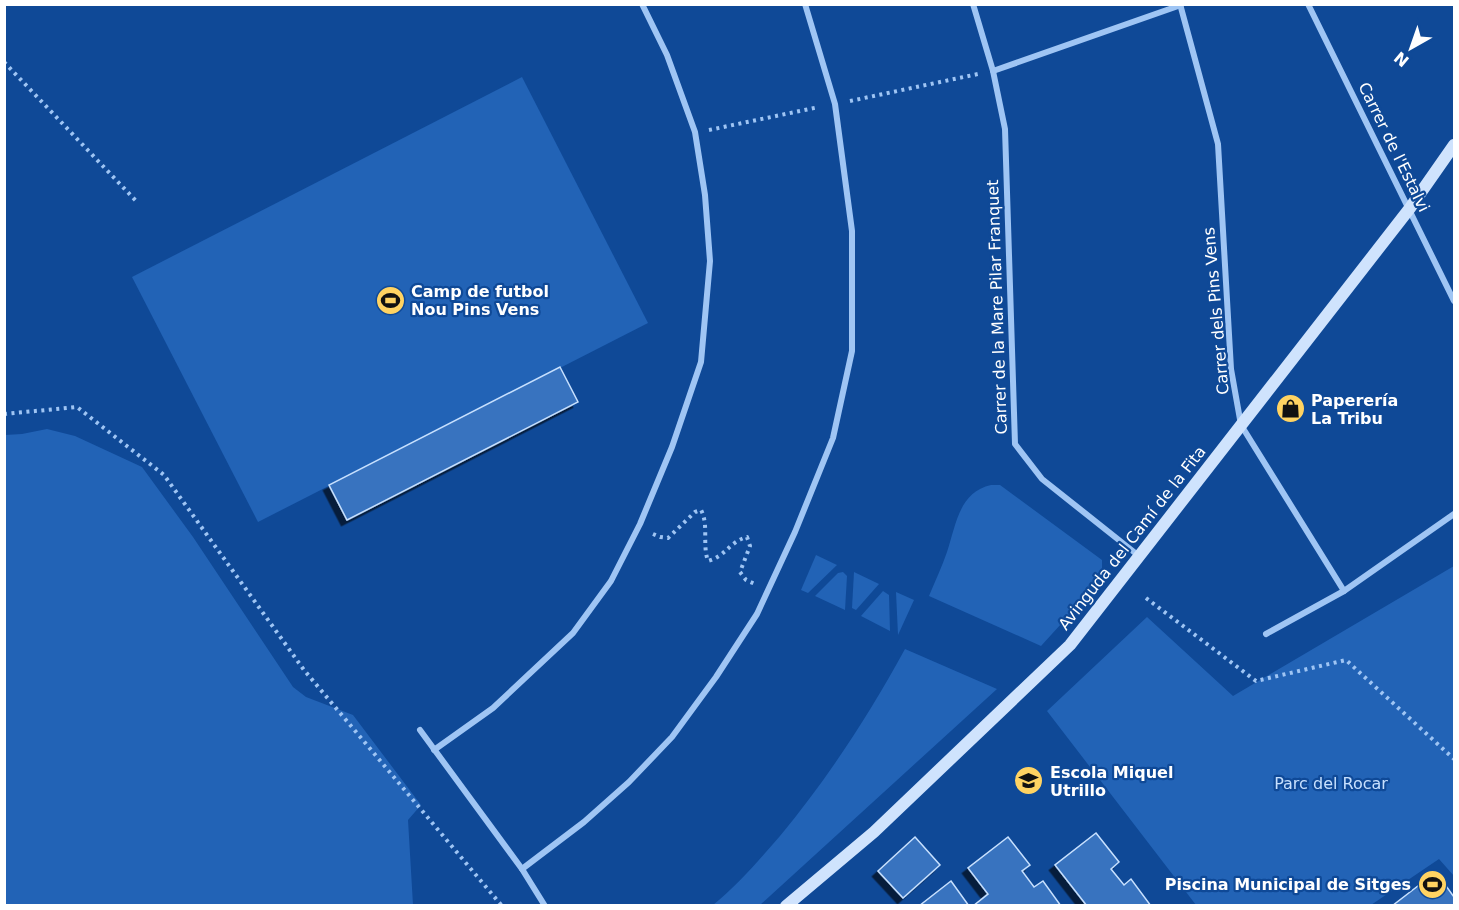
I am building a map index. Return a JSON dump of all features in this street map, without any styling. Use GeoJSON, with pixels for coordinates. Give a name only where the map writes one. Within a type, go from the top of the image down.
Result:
{"type":"FeatureCollection","features":[{"type":"Feature","properties":{"kind":"street"},"geometry":{"type":"LineString","coordinates":[[434,750],[493,708],[573,633],[611,581],[639,526],[672,447],[701,362],[711,261],[705,195],[695,132],[667,55],[642,4]]}},
{"type":"Feature","properties":{"kind":"street"},"geometry":{"type":"LineString","coordinates":[[522,869],[584,822],[629,782],[672,737],[716,677],[757,614],[795,532],[833,438],[852,351],[852,231],[835,104],[805,4]]}},
{"type":"Feature","properties":{"kind":"street","name":"Carrer de la Mare Pilar Franquet"},"geometry":{"type":"LineString","coordinates":[[973,4],[993,71],[1005,129],[1015,444],[1042,479],[1139,556]]}},
{"type":"Feature","properties":{"kind":"street","name":"Carrer de l'Estalvi"},"geometry":{"type":"LineString","coordinates":[[1308,4],[1455,301]]}},
{"type":"Feature","properties":{"kind":"street"},"geometry":{"type":"LineString","coordinates":[[993,71],[1181,5]]}},
{"type":"Feature","properties":{"kind":"street","name":"Carrer dels Pins Vens"},"geometry":{"type":"LineString","coordinates":[[1181,5],[1218,144],[1231,369],[1241,425],[1344,591]]}},
{"type":"Feature","properties":{"kind":"street","name":"Avinguda del Camí de la Fita"},"geometry":{"type":"LineString","coordinates":[[786,906],[874,832],[1070,645],[1410,208],[1455,145]]}},
{"type":"Feature","properties":{"kind":"street"},"geometry":{"type":"LineString","coordinates":[[1266,634],[1344,591],[1455,514]]}},
{"type":"Feature","properties":{"kind":"street"},"geometry":{"type":"LineString","coordinates":[[420,730],[522,869],[545,906]]}},
{"type":"Feature","properties":{"kind":"path"},"geometry":{"type":"LineString","coordinates":[[4,62],[138,203]]}},
{"type":"Feature","properties":{"kind":"path"},"geometry":{"type":"LineString","coordinates":[[695,132],[993,71]]}},
{"type":"Feature","properties":{"kind":"path"},"geometry":{"type":"LineString","coordinates":[[4,414],[77,407],[164,475],[304,670],[502,906]]}},
{"type":"Feature","properties":{"kind":"path"},"geometry":{"type":"LineString","coordinates":[[639,526],[660,537],[668,538],[695,512],[701,510],[705,518],[704,549],[708,561],[719,558],[737,540],[747,537],[750,546],[740,572],[746,580],[768,589]]}},
{"type":"Feature","properties":{"kind":"path"},"geometry":{"type":"LineString","coordinates":[[1146,598],[1256,681],[1346,660],[1455,759]]}},
{"type":"Feature","properties":{"kind":"green space","name":"Camp de futbol Nou Pins Vens"},"geometry":{"type":"Polygon","coordinates":[[[522,77],[648,323],[258,522],[132,277],[522,77]]]}},
{"type":"Feature","properties":{"kind":"green space"},"geometry":{"type":"Polygon","coordinates":[[[47,429],[75,436],[142,467],[193,537],[293,687],[306,697],[353,715],[421,805],[408,820],[413,905],[5,905],[5,435],[47,429]]]}},
{"type":"Feature","properties":{"kind":"green space"},"geometry":{"type":"Polygon","coordinates":[[[1000,485],[1102,560],[1102,579],[1041,646],[929,596],[965,502],[980,489],[1000,485]]]}},
{"type":"Feature","properties":{"kind":"green space"},"geometry":{"type":"Polygon","coordinates":[[[816,555],[837,565],[808,593],[801,590],[816,555]]]}},
{"type":"Feature","properties":{"kind":"green space","name":"Parc del Rocar"},"geometry":{"type":"Polygon","coordinates":[[[1454,566],[1454,876],[1439,859],[1371,905],[1196,905],[1047,711],[1147,617],[1233,696],[1454,566]]]}},
{"type":"Feature","properties":{"kind":"green space"},"geometry":{"type":"Polygon","coordinates":[[[843,572],[847,576],[845,610],[815,596],[838,573],[843,572]]]}},
{"type":"Feature","properties":{"kind":"green space"},"geometry":{"type":"Polygon","coordinates":[[[854,572],[879,584],[856,610],[852,608],[854,572]]]}},
{"type":"Feature","properties":{"kind":"green space"},"geometry":{"type":"Polygon","coordinates":[[[883,591],[889,595],[890,631],[861,616],[883,591]]]}},
{"type":"Feature","properties":{"kind":"green space"},"geometry":{"type":"Polygon","coordinates":[[[896,592],[914,600],[898,635],[896,592]]]}},
{"type":"Feature","properties":{"kind":"green space"},"geometry":{"type":"Polygon","coordinates":[[[905,649],[997,689],[760,905],[713,905],[756,863],[815,792],[862,722],[905,649]]]}},
{"type":"Feature","properties":{"kind":"building"},"geometry":{"type":"Polygon","coordinates":[[[560,367],[578,402],[347,520],[329,485],[560,367]]]}},
{"type":"Feature","properties":{"kind":"building"},"geometry":{"type":"Polygon","coordinates":[[[1096,833],[1119,862],[1111,869],[1124,885],[1131,879],[1151,906],[1087,906],[1055,865],[1096,833]]]}},
{"type":"Feature","properties":{"kind":"building"},"geometry":{"type":"Polygon","coordinates":[[[915,837],[940,865],[903,898],[878,871],[915,837]]]}},
{"type":"Feature","properties":{"kind":"building"},"geometry":{"type":"Polygon","coordinates":[[[1008,837],[1030,865],[1022,871],[1034,887],[1043,881],[1061,906],[973,906],[988,894],[968,868],[1008,837]]]}},
{"type":"Feature","properties":{"kind":"building","name":"Piscina Municipal de Sitges"},"geometry":{"type":"Polygon","coordinates":[[[1436,872],[1454,897],[1454,906],[1392,906],[1436,872]]]}},
{"type":"Feature","properties":{"kind":"building"},"geometry":{"type":"Polygon","coordinates":[[[951,881],[969,906],[919,906],[951,881]]]}},
{"type":"Feature","properties":{"kind":"place","name":"Camp de futbol Nou Pins Vens"},"geometry":{"type":"Point","coordinates":[390,300]}},
{"type":"Feature","properties":{"kind":"place","name":"Paperería La Tribu"},"geometry":{"type":"Point","coordinates":[1290,409]}},
{"type":"Feature","properties":{"kind":"place","name":"Escola Miquel Utrillo"},"geometry":{"type":"Point","coordinates":[1029,781]}},
{"type":"Feature","properties":{"kind":"place","name":"Piscina Municipal de Sitges"},"geometry":{"type":"Point","coordinates":[1432,884]}}]}
